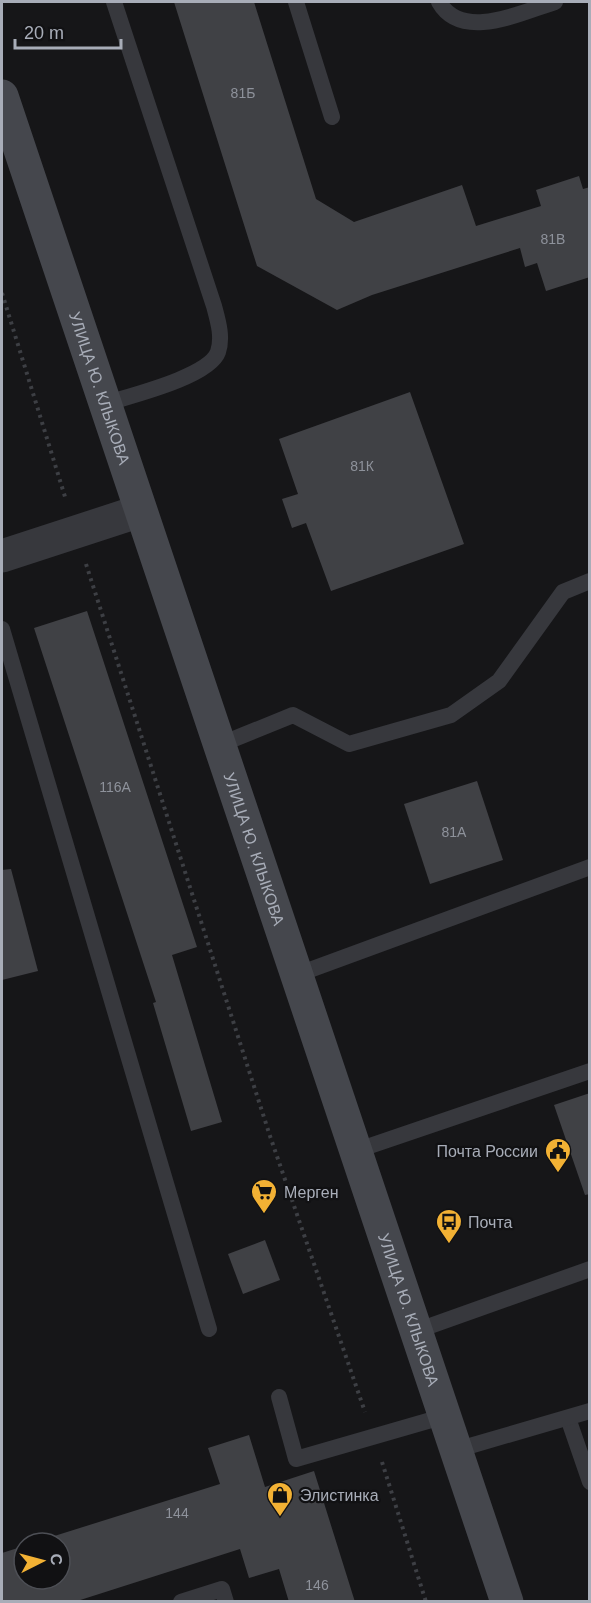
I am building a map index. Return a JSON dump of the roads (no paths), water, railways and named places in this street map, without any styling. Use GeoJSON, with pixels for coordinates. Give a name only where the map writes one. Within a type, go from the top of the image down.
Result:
{"type":"FeatureCollection","features":[{"type":"Feature","properties":{"kind":"main road","name":"УЛИЦА Ю. КЛЫКОВА"},"geometry":{"type":"LineString","coordinates":[[2,96],[507,1602]]}},
{"type":"Feature","properties":{"kind":"street"},"geometry":{"type":"LineString","coordinates":[[2,556],[140,511]]}},
{"type":"Feature","properties":{"kind":"lane"},"geometry":{"type":"LineString","coordinates":[[104,404],[201,370],[217,354],[220,333],[214,306],[114,2]]}},
{"type":"Feature","properties":{"kind":"lane"},"geometry":{"type":"LineString","coordinates":[[296,2],[332,117]]}},
{"type":"Feature","properties":{"kind":"lane"},"geometry":{"type":"LineString","coordinates":[[439,2],[443,8],[461,21],[491,22],[555,2]]}},
{"type":"Feature","properties":{"kind":"lane"},"geometry":{"type":"LineString","coordinates":[[219,745],[293,715],[349,744],[451,715],[499,681],[563,592],[590,581]]}},
{"type":"Feature","properties":{"kind":"lane"},"geometry":{"type":"LineString","coordinates":[[2,629],[209,1329]]}},
{"type":"Feature","properties":{"kind":"lane"},"geometry":{"type":"LineString","coordinates":[[296,975],[590,867]]}},
{"type":"Feature","properties":{"kind":"lane"},"geometry":{"type":"LineString","coordinates":[[355,1151],[590,1071]]}},
{"type":"Feature","properties":{"kind":"lane"},"geometry":{"type":"LineString","coordinates":[[416,1331],[590,1269]]}},
{"type":"Feature","properties":{"kind":"lane"},"geometry":{"type":"LineString","coordinates":[[279,1397],[296,1460],[445,1416]]}},
{"type":"Feature","properties":{"kind":"lane"},"geometry":{"type":"LineString","coordinates":[[456,1450],[590,1411]]}},
{"type":"Feature","properties":{"kind":"lane"},"geometry":{"type":"LineString","coordinates":[[568,1418],[590,1482]]}},
{"type":"Feature","properties":{"kind":"lane"},"geometry":{"type":"LineString","coordinates":[[181,1602],[222,1589],[226,1602]]}},
{"type":"Feature","properties":{"kind":"place","name":"Почта России"},"geometry":{"type":"Point","coordinates":[558,1174]}},
{"type":"Feature","properties":{"kind":"place","name":"Мерген"},"geometry":{"type":"Point","coordinates":[264,1215]}},
{"type":"Feature","properties":{"kind":"place","name":"Почта"},"geometry":{"type":"Point","coordinates":[449,1245]}},
{"type":"Feature","properties":{"kind":"place","name":"Элистинка"},"geometry":{"type":"Point","coordinates":[280,1518]}}]}
